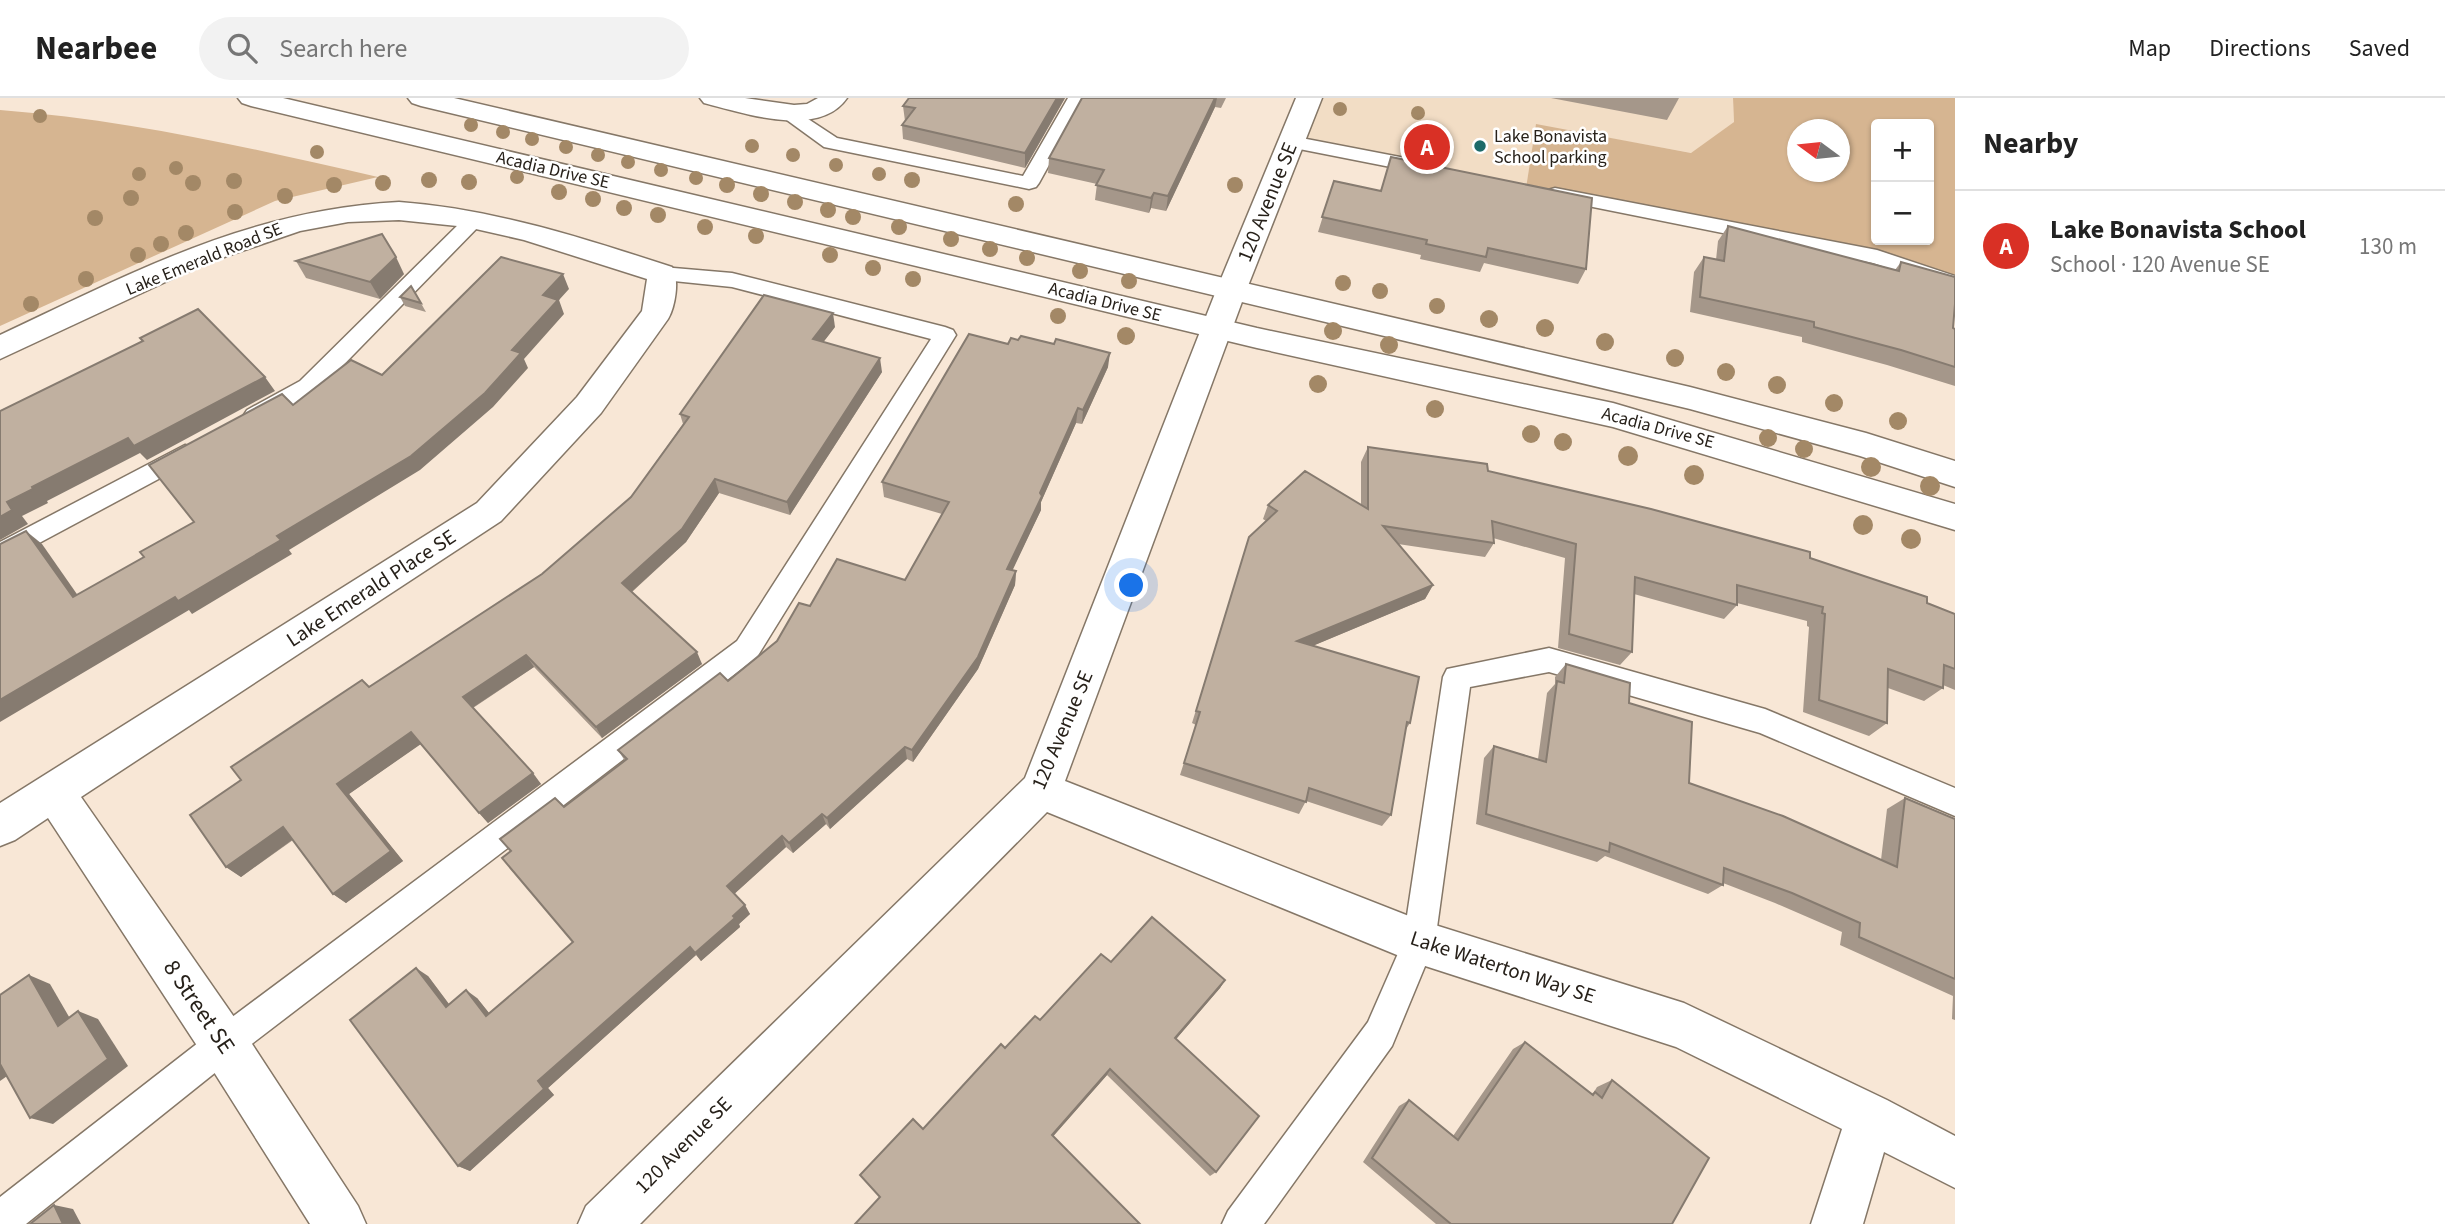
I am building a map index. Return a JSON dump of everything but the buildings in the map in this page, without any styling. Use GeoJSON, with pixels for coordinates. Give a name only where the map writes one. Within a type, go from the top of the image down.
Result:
{"type":"FeatureCollection","features":[{"type":"Feature","properties":{"kind":"street","name":"Acadia Drive SE"},"geometry":{"type":"LineString","coordinates":[[251,98],[1224,310],[1690,398],[1866,445],[1955,474]]}},
{"type":"Feature","properties":{"kind":"street","name":"Acadia Drive SE"},"geometry":{"type":"LineString","coordinates":[[421,98],[1614,415],[1750,453],[1955,517]]}},
{"type":"Feature","properties":{"kind":"street"},"geometry":{"type":"LineString","coordinates":[[713,98],[789,115],[828,105],[834,98]]}},
{"type":"Feature","properties":{"kind":"street","name":"120 Avenue SE"},"geometry":{"type":"LineString","coordinates":[[604,1224],[1041,790],[1224,310],[1309,98]]}},
{"type":"Feature","properties":{"kind":"street","name":"Lake Emerald Road SE"},"geometry":{"type":"LineString","coordinates":[[0,348],[173,268],[270,229],[359,213],[399,211],[475,219],[561,241],[662,274]]}},
{"type":"Feature","properties":{"kind":"street","name":"Lake Emerald Place SE"},"geometry":{"type":"LineString","coordinates":[[0,826],[489,512],[589,405],[657,312],[662,274]]}},
{"type":"Feature","properties":{"kind":"street","name":"Lake Waterton Way SE"},"geometry":{"type":"LineString","coordinates":[[1041,790],[1419,942],[1684,1026],[1870,1117],[1955,1163]]}},
{"type":"Feature","properties":{"kind":"street","name":"8 Street SE"},"geometry":{"type":"LineString","coordinates":[[54,792],[225,1044],[341,1224]]}},
{"type":"Feature","properties":{"kind":"street"},"geometry":{"type":"LineString","coordinates":[[1837,1224],[1870,1117]]}},
{"type":"Feature","properties":{"kind":"lane"},"geometry":{"type":"LineString","coordinates":[[789,115],[831,144],[1029,183],[1077,98]]}},
{"type":"Feature","properties":{"kind":"lane"},"geometry":{"type":"LineString","coordinates":[[1292,142],[1445,172]]}},
{"type":"Feature","properties":{"kind":"lane"},"geometry":{"type":"LineString","coordinates":[[1540,191],[1877,257],[1955,283]]}},
{"type":"Feature","properties":{"kind":"lane"},"geometry":{"type":"LineString","coordinates":[[237,426],[308,387],[475,219]]}},
{"type":"Feature","properties":{"kind":"lane"},"geometry":{"type":"LineString","coordinates":[[0,1221],[225,1044],[747,649],[945,335],[732,281],[662,274]]}},
{"type":"Feature","properties":{"kind":"lane"},"geometry":{"type":"LineString","coordinates":[[0,554],[202,445]]}},
{"type":"Feature","properties":{"kind":"lane"},"geometry":{"type":"LineString","coordinates":[[1241,1224],[1380,1034],[1419,942],[1457,677],[1549,660],[1765,722],[1955,802]]}},
{"type":"Feature","properties":{"kind":"shaded area"},"geometry":{"type":"Polygon","coordinates":[[[1309,98],[1733,98],[1734,122],[1692,153],[1536,125],[1526,188],[1291,142],[1309,98]]]}},
{"type":"Feature","properties":{"kind":"shaded area"},"geometry":{"type":"Polygon","coordinates":[[[1733,98],[1955,98],[1955,283],[1877,257],[1526,188],[1536,124],[1691,153],[1734,122],[1733,98]]]}},
{"type":"Feature","properties":{"kind":"shaded area"},"geometry":{"type":"Polygon","coordinates":[[[0,110],[143,128],[378,177],[275,201],[0,326],[0,110]]]}},
{"type":"Feature","properties":{"kind":"place","name":"Lake Bonavista School parking"},"geometry":{"type":"Point","coordinates":[1480,146]}},
{"type":"Feature","properties":{"kind":"place","name":"Lake Bonavista School"},"geometry":{"type":"Point","coordinates":[1427,147]}}]}
